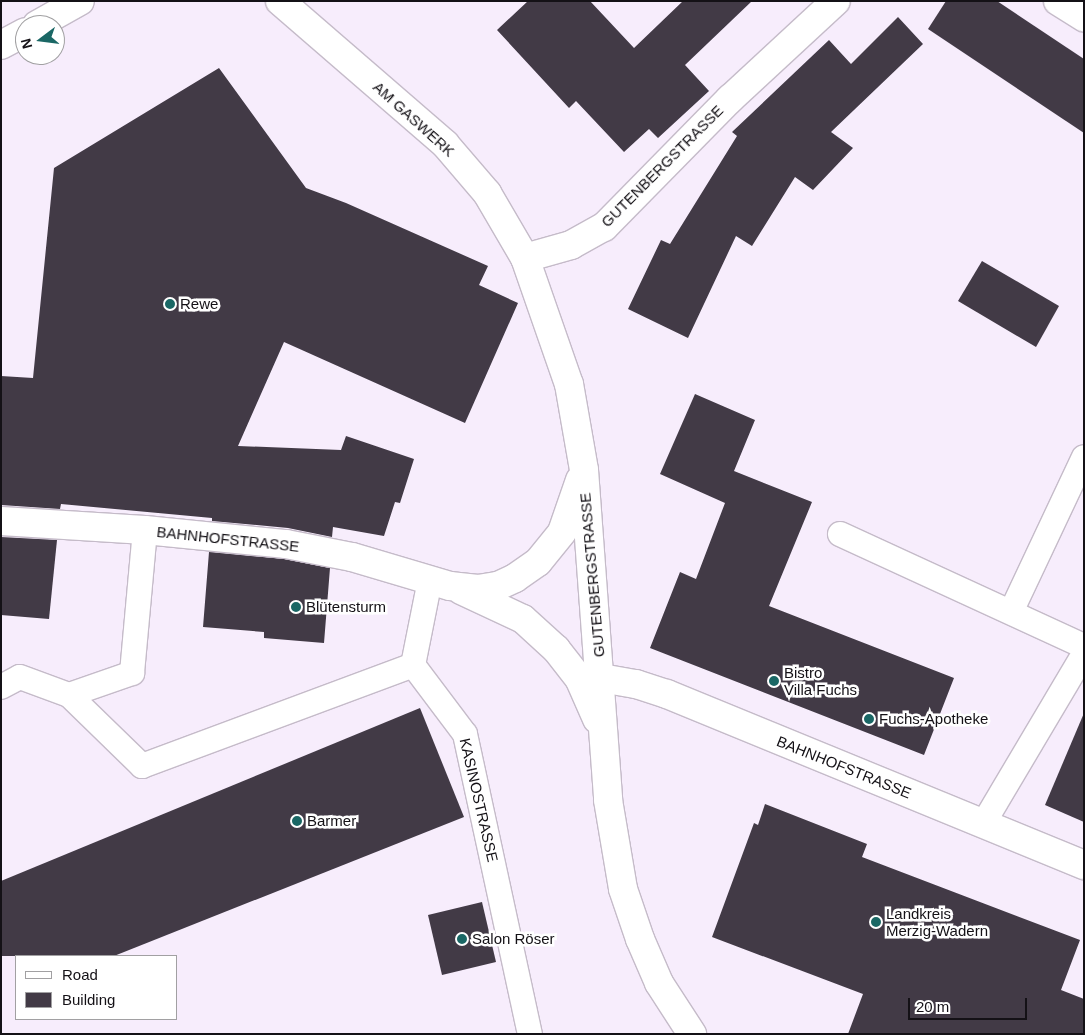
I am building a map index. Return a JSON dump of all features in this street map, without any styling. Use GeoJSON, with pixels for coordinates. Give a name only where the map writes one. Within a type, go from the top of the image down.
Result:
{"type":"FeatureCollection","features":[{"type":"Feature","properties":{"kind":"main road"},"geometry":{"type":"LineString","coordinates":[[55,15],[80,1]]}},
{"type":"Feature","properties":{"kind":"main road","name":"AM GASWERK"},"geometry":{"type":"LineString","coordinates":[[280,1],[445,144],[487,193],[525,258]]}},
{"type":"Feature","properties":{"kind":"main road","name":"GUTENBERGSTRASSE"},"geometry":{"type":"LineString","coordinates":[[692,1034],[659,983],[640,939],[623,889],[608,800],[584,470],[569,384],[525,258],[571,245],[604,227],[730,98],[836,1]]}},
{"type":"Feature","properties":{"kind":"main road"},"geometry":{"type":"LineString","coordinates":[[1058,1],[1084,17]]}},
{"type":"Feature","properties":{"kind":"main road"},"geometry":{"type":"LineString","coordinates":[[1,45],[15,37]]}},
{"type":"Feature","properties":{"kind":"main road","name":"BAHNHOFSTRASSE"},"geometry":{"type":"LineString","coordinates":[[440,583],[478,589],[498,586],[538,562],[562,532],[584,470]]}},
{"type":"Feature","properties":{"kind":"main road","name":"BAHNHOFSTRASSE"},"geometry":{"type":"LineString","coordinates":[[1,521],[145,530],[286,544],[352,557],[440,583],[523,619],[556,649],[578,678],[603,732]]}},
{"type":"Feature","properties":{"kind":"main road","name":"BAHNHOFSTRASSE"},"geometry":{"type":"LineString","coordinates":[[600,678],[636,684],[667,694],[1084,865]]}},
{"type":"Feature","properties":{"kind":"lane"},"geometry":{"type":"LineString","coordinates":[[1011,612],[1084,457]]}},
{"type":"Feature","properties":{"kind":"lane"},"geometry":{"type":"LineString","coordinates":[[69,695],[132,673],[145,530]]}},
{"type":"Feature","properties":{"kind":"lane"},"geometry":{"type":"LineString","coordinates":[[840,534],[1084,646]]}},
{"type":"Feature","properties":{"kind":"lane"},"geometry":{"type":"LineString","coordinates":[[1,687],[20,677],[69,695],[142,766],[413,665],[440,583]]}},
{"type":"Feature","properties":{"kind":"lane"},"geometry":{"type":"LineString","coordinates":[[983,824],[1084,654]]}},
{"type":"Feature","properties":{"kind":"lane","name":"KASINOSTRASSE"},"geometry":{"type":"LineString","coordinates":[[413,665],[465,734],[530,1034]]}},
{"type":"Feature","properties":{"kind":"building"},"geometry":{"type":"Polygon","coordinates":[[[528,1],[590,1],[634,48],[683,1],[752,1],[685,65],[709,91],[658,138],[649,129],[624,152],[576,101],[569,108],[497,30],[528,1]]]}},
{"type":"Feature","properties":{"kind":"building"},"geometry":{"type":"Polygon","coordinates":[[[946,1],[997,1],[1084,59],[1084,133],[928,29],[946,1]]]}},
{"type":"Feature","properties":{"kind":"building"},"geometry":{"type":"Polygon","coordinates":[[[898,17],[923,44],[831,132],[853,148],[813,190],[795,177],[752,246],[736,236],[688,338],[628,309],[661,240],[670,244],[737,136],[732,132],[829,40],[851,64],[898,17]]]}},
{"type":"Feature","properties":{"kind":"building"},"geometry":{"type":"Polygon","coordinates":[[[219,68],[306,188],[346,203],[488,266],[479,285],[518,303],[465,423],[284,342],[238,446],[341,450],[346,436],[414,459],[400,503],[395,502],[384,536],[333,527],[332,537],[288,528],[212,521],[212,518],[61,504],[60,509],[1,505],[1,376],[33,378],[54,168],[219,68]]]}},
{"type":"Feature","properties":{"kind":"building"},"geometry":{"type":"Polygon","coordinates":[[[982,261],[1059,306],[1036,347],[958,301],[982,261]]]}},
{"type":"Feature","properties":{"kind":"building"},"geometry":{"type":"Polygon","coordinates":[[[695,394],[755,420],[734,471],[812,502],[769,606],[954,678],[924,755],[650,648],[680,572],[696,579],[725,503],[660,474],[695,394]]]}},
{"type":"Feature","properties":{"kind":"building"},"geometry":{"type":"Polygon","coordinates":[[[1,537],[57,540],[49,619],[1,615],[1,537]]]}},
{"type":"Feature","properties":{"kind":"building"},"geometry":{"type":"Polygon","coordinates":[[[209,552],[284,559],[330,568],[324,643],[264,638],[264,632],[203,627],[209,552]]]}},
{"type":"Feature","properties":{"kind":"building","name":"Barmer"},"geometry":{"type":"Polygon","coordinates":[[[420,708],[464,817],[117,955],[1,956],[1,881],[420,708]]]}},
{"type":"Feature","properties":{"kind":"building"},"geometry":{"type":"Polygon","coordinates":[[[1084,713],[1084,822],[1045,805],[1084,713]]]}},
{"type":"Feature","properties":{"kind":"building","name":"Landkreis Merzig-Wadern"},"geometry":{"type":"Polygon","coordinates":[[[765,804],[867,844],[862,857],[1080,940],[1061,990],[1084,999],[1084,1034],[848,1034],[863,994],[712,937],[754,823],[758,825],[765,804]]]}},
{"type":"Feature","properties":{"kind":"building","name":"Salon Röser"},"geometry":{"type":"Polygon","coordinates":[[[482,902],[496,962],[442,975],[428,915],[482,902]]]}},
{"type":"Feature","properties":{"kind":"place","name":"Rewe"},"geometry":{"type":"Point","coordinates":[170,304]}},
{"type":"Feature","properties":{"kind":"place","name":"Blütensturm"},"geometry":{"type":"Point","coordinates":[296,607]}},
{"type":"Feature","properties":{"kind":"place","name":"Bistro Villa Fuchs"},"geometry":{"type":"Point","coordinates":[774,681]}},
{"type":"Feature","properties":{"kind":"place","name":"Fuchs-Apotheke"},"geometry":{"type":"Point","coordinates":[869,719]}},
{"type":"Feature","properties":{"kind":"place","name":"Barmer"},"geometry":{"type":"Point","coordinates":[297,821]}},
{"type":"Feature","properties":{"kind":"place","name":"Landkreis Merzig-Wadern"},"geometry":{"type":"Point","coordinates":[876,922]}},
{"type":"Feature","properties":{"kind":"place","name":"Salon Röser"},"geometry":{"type":"Point","coordinates":[462,939]}}]}
